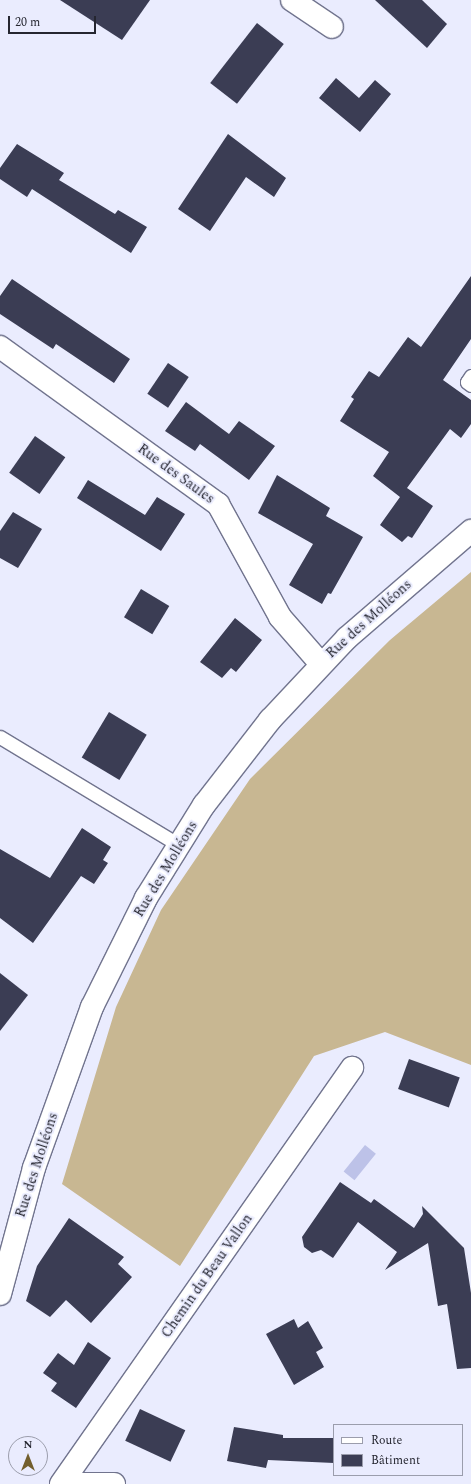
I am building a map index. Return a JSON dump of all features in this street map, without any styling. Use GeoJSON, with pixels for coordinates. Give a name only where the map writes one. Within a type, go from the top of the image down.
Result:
{"type":"FeatureCollection","features":[{"type":"Feature","properties":{"kind":"street"},"geometry":{"type":"LineString","coordinates":[[292,0],[332,27]]}},
{"type":"Feature","properties":{"kind":"street","name":"Rue des Saules"},"geometry":{"type":"LineString","coordinates":[[0,347],[218,504],[280,617],[321,664]]}},
{"type":"Feature","properties":{"kind":"street","name":"Rue des Molléons"},"geometry":{"type":"LineString","coordinates":[[0,1294],[34,1168],[92,1007],[146,898],[204,805],[270,720],[347,638],[471,531]]}},
{"type":"Feature","properties":{"kind":"street","name":"Chemin du Beau Vallon"},"geometry":{"type":"LineString","coordinates":[[62,1484],[352,1068]]}},
{"type":"Feature","properties":{"kind":"street"},"geometry":{"type":"LineString","coordinates":[[62,1484],[114,1484]]}},
{"type":"Feature","properties":{"kind":"lane"},"geometry":{"type":"LineString","coordinates":[[471,376],[467,382],[471,385]]}},
{"type":"Feature","properties":{"kind":"lane"},"geometry":{"type":"LineString","coordinates":[[0,737],[179,845]]}},
{"type":"Feature","properties":{"kind":"shaded area"},"geometry":{"type":"Polygon","coordinates":[[[471,572],[471,1065],[385,1032],[314,1056],[180,1266],[62,1184],[116,1007],[161,910],[250,779],[390,640],[471,572]]]}},
{"type":"Feature","properties":{"kind":"water"},"geometry":{"type":"Polygon","coordinates":[[[365,1145],[376,1154],[354,1180],[344,1171],[365,1145]]]}},
{"type":"Feature","properties":{"kind":"building"},"geometry":{"type":"Polygon","coordinates":[[[60,0],[150,0],[122,40],[60,0]]]}},
{"type":"Feature","properties":{"kind":"building"},"geometry":{"type":"Polygon","coordinates":[[[375,0],[422,0],[447,24],[427,48],[375,0]]]}},
{"type":"Feature","properties":{"kind":"building"},"geometry":{"type":"Polygon","coordinates":[[[257,23],[284,44],[237,104],[210,83],[257,23]]]}},
{"type":"Feature","properties":{"kind":"building"},"geometry":{"type":"Polygon","coordinates":[[[336,78],[359,98],[375,80],[391,94],[360,132],[319,98],[336,78]]]}},
{"type":"Feature","properties":{"kind":"building"},"geometry":{"type":"Polygon","coordinates":[[[228,134],[286,178],[274,197],[246,177],[210,231],[178,209],[228,134]]]}},
{"type":"Feature","properties":{"kind":"building"},"geometry":{"type":"Polygon","coordinates":[[[17,144],[64,173],[59,180],[115,214],[118,210],[147,227],[131,253],[32,189],[27,197],[0,179],[0,168],[17,144]]]}},
{"type":"Feature","properties":{"kind":"building"},"geometry":{"type":"Polygon","coordinates":[[[471,276],[471,339],[443,380],[471,400],[471,424],[461,438],[450,429],[407,488],[433,506],[412,538],[408,536],[402,542],[380,525],[400,497],[373,476],[389,452],[340,421],[354,399],[351,397],[369,371],[379,377],[408,337],[421,347],[471,276]]]}},
{"type":"Feature","properties":{"kind":"building"},"geometry":{"type":"Polygon","coordinates":[[[12,279],[130,359],[114,383],[56,344],[53,349],[0,314],[0,296],[12,279]]]}},
{"type":"Feature","properties":{"kind":"building"},"geometry":{"type":"Polygon","coordinates":[[[168,363],[189,377],[168,408],[147,394],[168,363]]]}},
{"type":"Feature","properties":{"kind":"building"},"geometry":{"type":"Polygon","coordinates":[[[186,402],[229,434],[239,421],[275,446],[249,480],[200,444],[195,451],[165,431],[186,402]]]}},
{"type":"Feature","properties":{"kind":"building"},"geometry":{"type":"Polygon","coordinates":[[[35,436],[65,457],[39,494],[9,473],[35,436]]]}},
{"type":"Feature","properties":{"kind":"building"},"geometry":{"type":"Polygon","coordinates":[[[277,475],[330,508],[326,516],[363,537],[331,594],[328,593],[322,604],[289,585],[313,544],[258,513],[277,475]]]}},
{"type":"Feature","properties":{"kind":"building"},"geometry":{"type":"Polygon","coordinates":[[[88,480],[145,515],[157,497],[185,514],[161,551],[77,498],[88,480]]]}},
{"type":"Feature","properties":{"kind":"building"},"geometry":{"type":"Polygon","coordinates":[[[13,512],[42,529],[18,568],[0,558],[0,531],[13,512]]]}},
{"type":"Feature","properties":{"kind":"building"},"geometry":{"type":"Polygon","coordinates":[[[141,589],[169,606],[152,634],[124,617],[141,589]]]}},
{"type":"Feature","properties":{"kind":"building"},"geometry":{"type":"Polygon","coordinates":[[[235,618],[262,640],[236,672],[231,668],[222,678],[200,662],[235,618]]]}},
{"type":"Feature","properties":{"kind":"building"},"geometry":{"type":"Polygon","coordinates":[[[109,712],[147,735],[119,780],[82,757],[109,712]]]}},
{"type":"Feature","properties":{"kind":"building"},"geometry":{"type":"Polygon","coordinates":[[[82,828],[111,847],[103,860],[108,863],[94,884],[81,876],[33,943],[0,918],[0,849],[50,878],[82,828]]]}},
{"type":"Feature","properties":{"kind":"building"},"geometry":{"type":"Polygon","coordinates":[[[0,973],[28,995],[0,1031],[0,973]]]}},
{"type":"Feature","properties":{"kind":"building"},"geometry":{"type":"Polygon","coordinates":[[[409,1059],[460,1077],[449,1108],[398,1089],[409,1059]]]}},
{"type":"Feature","properties":{"kind":"building"},"geometry":{"type":"Polygon","coordinates":[[[340,1182],[371,1203],[374,1199],[414,1228],[423,1214],[422,1206],[464,1248],[471,1293],[471,1368],[457,1369],[447,1304],[438,1306],[428,1243],[385,1270],[397,1252],[358,1222],[333,1258],[321,1250],[312,1253],[304,1247],[302,1237],[340,1182]]]}},
{"type":"Feature","properties":{"kind":"building"},"geometry":{"type":"Polygon","coordinates":[[[69,1218],[124,1257],[118,1264],[132,1277],[91,1323],[66,1300],[50,1317],[26,1301],[37,1266],[69,1218]]]}},
{"type":"Feature","properties":{"kind":"building"},"geometry":{"type":"Polygon","coordinates":[[[294,1319],[298,1328],[308,1321],[323,1348],[316,1352],[324,1367],[294,1385],[266,1334],[294,1319]]]}},
{"type":"Feature","properties":{"kind":"building"},"geometry":{"type":"Polygon","coordinates":[[[88,1342],[111,1358],[76,1408],[51,1391],[57,1383],[43,1373],[58,1353],[74,1365],[88,1342]]]}},
{"type":"Feature","properties":{"kind":"building"},"geometry":{"type":"Polygon","coordinates":[[[140,1409],[185,1430],[171,1462],[125,1441],[140,1409]]]}},
{"type":"Feature","properties":{"kind":"building"},"geometry":{"type":"Polygon","coordinates":[[[234,1427],[283,1435],[283,1438],[333,1438],[333,1463],[268,1460],[266,1468],[227,1461],[234,1427]]]}}]}
